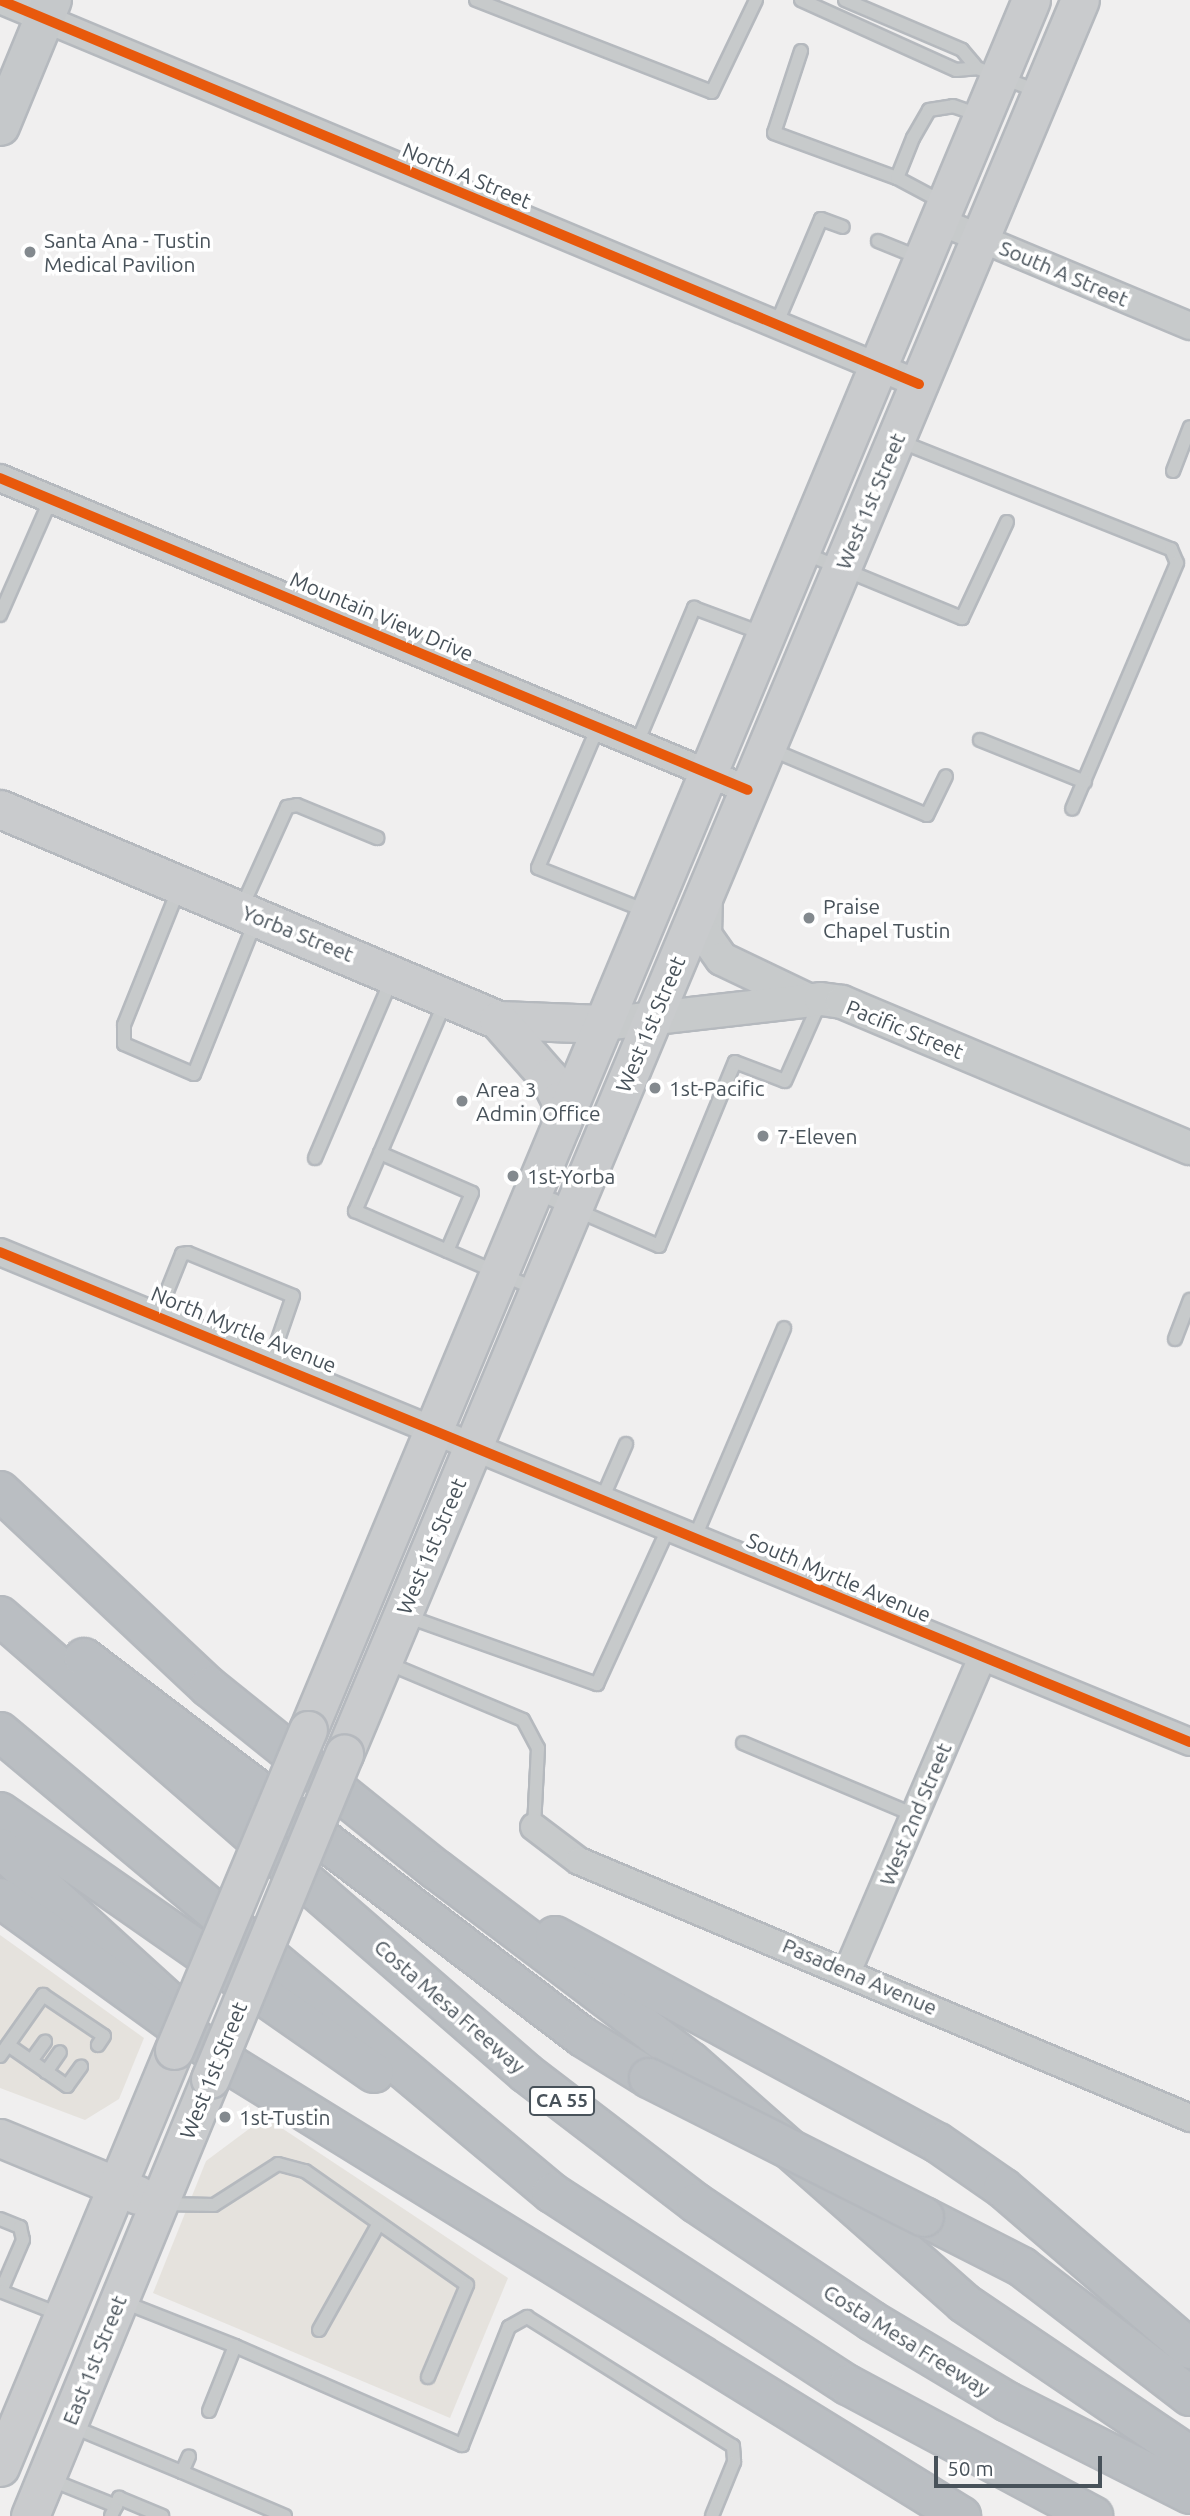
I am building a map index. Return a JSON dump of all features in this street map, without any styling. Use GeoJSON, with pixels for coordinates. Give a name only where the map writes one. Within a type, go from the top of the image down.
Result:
{"type":"FeatureCollection","features":[{"type":"Feature","properties":{"kind":"highway"},"geometry":{"type":"LineString","coordinates":[[0,1491],[209,1687],[437,1870],[691,2062],[964,2303],[1190,2456]]}},
{"type":"Feature","properties":{"kind":"highway"},"geometry":{"type":"LineString","coordinates":[[0,1594],[583,2037],[649,2078],[1022,2267],[1190,2396]]}},
{"type":"Feature","properties":{"kind":"highway","name":"Costa Mesa Freeway"},"geometry":{"type":"LineString","coordinates":[[0,1616],[526,2073],[696,2203],[872,2321],[1008,2402],[1190,2494]]}},
{"type":"Feature","properties":{"kind":"highway"},"geometry":{"type":"LineString","coordinates":[[0,1732],[552,2193]]}},
{"type":"Feature","properties":{"kind":"highway"},"geometry":{"type":"LineString","coordinates":[[0,1812],[97,1885],[552,2193],[848,2385],[1093,2516]]}},
{"type":"Feature","properties":{"kind":"highway"},"geometry":{"type":"LineString","coordinates":[[0,1848],[125,1956],[221,2073]]}},
{"type":"Feature","properties":{"kind":"highway"},"geometry":{"type":"LineString","coordinates":[[437,1870],[938,2143],[1003,2188],[1190,2349]]}},
{"type":"Feature","properties":{"kind":"highway"},"geometry":{"type":"LineString","coordinates":[[0,1898],[221,2073],[961,2516]]}},
{"type":"Feature","properties":{"kind":"main road","name":"West 1st Street"},"geometry":{"type":"LineString","coordinates":[[117,2187],[983,116],[988,72],[1031,0]]}},
{"type":"Feature","properties":{"kind":"main road","name":"West 1st Street"},"geometry":{"type":"LineString","coordinates":[[158,2203],[221,2073],[344,1754],[402,1614],[1041,93],[1081,8]]}},
{"type":"Feature","properties":{"kind":"main road"},"geometry":{"type":"LineString","coordinates":[[0,126],[48,10]]}},
{"type":"Feature","properties":{"kind":"main road","name":"Yorba Street"},"geometry":{"type":"LineString","coordinates":[[0,809],[394,973],[498,1020],[603,1024]]}},
{"type":"Feature","properties":{"kind":"main road"},"geometry":{"type":"LineString","coordinates":[[498,1020],[549,1078],[560,1100],[561,1125]]}},
{"type":"Feature","properties":{"kind":"main road"},"geometry":{"type":"LineString","coordinates":[[0,2138],[158,2203]]}},
{"type":"Feature","properties":{"kind":"main road"},"geometry":{"type":"LineString","coordinates":[[0,2467],[117,2187]]}},
{"type":"Feature","properties":{"kind":"main road","name":"East 1st Street"},"geometry":{"type":"LineString","coordinates":[[30,2516],[158,2203]]}},
{"type":"Feature","properties":{"kind":"street","name":"North A Street"},"geometry":{"type":"LineString","coordinates":[[0,0],[48,10],[775,325],[919,384]]}},
{"type":"Feature","properties":{"kind":"street","name":"South A Street"},"geometry":{"type":"LineString","coordinates":[[942,212],[980,238],[1190,326]]}},
{"type":"Feature","properties":{"kind":"street","name":"Mountain View Drive"},"geometry":{"type":"LineString","coordinates":[[0,478],[748,790]]}},
{"type":"Feature","properties":{"kind":"street"},"geometry":{"type":"LineString","coordinates":[[706,889],[705,935],[714,950],[746,973],[816,1000]]}},
{"type":"Feature","properties":{"kind":"street","name":"Pacific Street"},"geometry":{"type":"LineString","coordinates":[[603,1024],[816,1000],[861,1009],[1190,1148]]}},
{"type":"Feature","properties":{"kind":"street","name":"North Myrtle Avenue"},"geometry":{"type":"LineString","coordinates":[[0,1252],[271,1360],[473,1445]]}},
{"type":"Feature","properties":{"kind":"street","name":"South Myrtle Avenue"},"geometry":{"type":"LineString","coordinates":[[473,1445],[1190,1742]]}},
{"type":"Feature","properties":{"kind":"street","name":"West 2nd Street"},"geometry":{"type":"LineString","coordinates":[[848,1970],[982,1657]]}},
{"type":"Feature","properties":{"kind":"street","name":"Pasadena Avenue"},"geometry":{"type":"LineString","coordinates":[[534,1827],[579,1861],[848,1970],[1190,2118]]}},
{"type":"Feature","properties":{"kind":"lane"},"geometry":{"type":"LineString","coordinates":[[476,0],[712,92],[756,0]]}},
{"type":"Feature","properties":{"kind":"lane"},"geometry":{"type":"LineString","coordinates":[[802,0],[956,70],[988,72],[1041,93]]}},
{"type":"Feature","properties":{"kind":"lane"},"geometry":{"type":"LineString","coordinates":[[845,0],[962,50],[988,72]]}},
{"type":"Feature","properties":{"kind":"lane"},"geometry":{"type":"LineString","coordinates":[[801,51],[774,134],[897,178],[942,212]]}},
{"type":"Feature","properties":{"kind":"lane"},"geometry":{"type":"LineString","coordinates":[[897,178],[929,110],[953,106],[983,116]]}},
{"type":"Feature","properties":{"kind":"lane"},"geometry":{"type":"LineString","coordinates":[[775,325],[821,219],[843,228]]}},
{"type":"Feature","properties":{"kind":"lane"},"geometry":{"type":"LineString","coordinates":[[878,241],[923,259]]}},
{"type":"Feature","properties":{"kind":"lane"},"geometry":{"type":"LineString","coordinates":[[1173,471],[1190,427]]}},
{"type":"Feature","properties":{"kind":"lane"},"geometry":{"type":"LineString","coordinates":[[895,440],[1171,549],[1177,563],[1072,809]]}},
{"type":"Feature","properties":{"kind":"lane"},"geometry":{"type":"LineString","coordinates":[[0,615],[51,499]]}},
{"type":"Feature","properties":{"kind":"lane"},"geometry":{"type":"LineString","coordinates":[[800,552],[962,618],[1007,522]]}},
{"type":"Feature","properties":{"kind":"lane"},"geometry":{"type":"LineString","coordinates":[[637,743],[694,608],[766,635]]}},
{"type":"Feature","properties":{"kind":"lane"},"geometry":{"type":"LineString","coordinates":[[598,727],[538,868],[649,913]]}},
{"type":"Feature","properties":{"kind":"lane"},"geometry":{"type":"LineString","coordinates":[[980,740],[1085,782]]}},
{"type":"Feature","properties":{"kind":"lane"},"geometry":{"type":"LineString","coordinates":[[766,748],[927,815],[946,776]]}},
{"type":"Feature","properties":{"kind":"lane"},"geometry":{"type":"LineString","coordinates":[[181,884],[124,1025],[124,1044],[194,1074],[287,807],[298,805],[377,838]]}},
{"type":"Feature","properties":{"kind":"lane"},"geometry":{"type":"LineString","coordinates":[[315,1158],[394,973]]}},
{"type":"Feature","properties":{"kind":"lane"},"geometry":{"type":"LineString","coordinates":[[447,996],[355,1211],[538,1290]]}},
{"type":"Feature","properties":{"kind":"lane"},"geometry":{"type":"LineString","coordinates":[[533,1192],[659,1246],[735,1062],[785,1082],[816,1000]]}},
{"type":"Feature","properties":{"kind":"lane"},"geometry":{"type":"LineString","coordinates":[[380,1153],[472,1193],[447,1251]]}},
{"type":"Feature","properties":{"kind":"lane"},"geometry":{"type":"LineString","coordinates":[[158,1314],[182,1254],[188,1253],[293,1296],[271,1360]]}},
{"type":"Feature","properties":{"kind":"lane"},"geometry":{"type":"LineString","coordinates":[[1175,1339],[1190,1300]]}},
{"type":"Feature","properties":{"kind":"lane"},"geometry":{"type":"LineString","coordinates":[[695,1537],[784,1328]]}},
{"type":"Feature","properties":{"kind":"lane"},"geometry":{"type":"LineString","coordinates":[[602,1499],[626,1444]]}},
{"type":"Feature","properties":{"kind":"lane"},"geometry":{"type":"LineString","coordinates":[[402,1614],[597,1684],[669,1527]]}},
{"type":"Feature","properties":{"kind":"lane"},"geometry":{"type":"LineString","coordinates":[[383,1661],[523,1720],[538,1748],[534,1827]]}},
{"type":"Feature","properties":{"kind":"lane"},"geometry":{"type":"LineString","coordinates":[[743,1743],[914,1815]]}},
{"type":"Feature","properties":{"kind":"lane"},"geometry":{"type":"LineString","coordinates":[[82,2067],[67,2086],[31,2061],[4,2051],[43,1995],[65,2016],[104,2036],[98,2045]]}},
{"type":"Feature","properties":{"kind":"lane"},"geometry":{"type":"LineString","coordinates":[[31,2061],[45,2042]]}},
{"type":"Feature","properties":{"kind":"lane"},"geometry":{"type":"LineString","coordinates":[[46,2071],[60,2052]]}},
{"type":"Feature","properties":{"kind":"lane"},"geometry":{"type":"LineString","coordinates":[[158,2203],[214,2205],[278,2164],[305,2171],[378,2225],[467,2285],[428,2378]]}},
{"type":"Feature","properties":{"kind":"lane"},"geometry":{"type":"LineString","coordinates":[[0,2219],[20,2227],[23,2240],[0,2291],[63,2316]]}},
{"type":"Feature","properties":{"kind":"lane"},"geometry":{"type":"LineString","coordinates":[[319,2330],[378,2225]]}},
{"type":"Feature","properties":{"kind":"lane"},"geometry":{"type":"LineString","coordinates":[[118,2300],[235,2346],[462,2445],[509,2327],[527,2316],[733,2446],[734,2462],[712,2516]]}},
{"type":"Feature","properties":{"kind":"lane"},"geometry":{"type":"LineString","coordinates":[[209,2411],[235,2346]]}},
{"type":"Feature","properties":{"kind":"lane"},"geometry":{"type":"LineString","coordinates":[[67,2425],[285,2516]]}},
{"type":"Feature","properties":{"kind":"lane"},"geometry":{"type":"LineString","coordinates":[[183,2472],[189,2456]]}},
{"type":"Feature","properties":{"kind":"lane"},"geometry":{"type":"LineString","coordinates":[[46,2477],[114,2511],[119,2498],[162,2516]]}},
{"type":"Feature","properties":{"kind":"shaded area"},"geometry":{"type":"Polygon","coordinates":[[[0,1935],[144,2038],[119,2099],[85,2120],[0,2088],[0,1935]]]}},
{"type":"Feature","properties":{"kind":"shaded area"},"geometry":{"type":"Polygon","coordinates":[[[265,2117],[508,2278],[450,2418],[153,2293],[206,2161],[265,2117]]]}},
{"type":"Feature","properties":{"kind":"cycle path"},"geometry":{"type":"LineString","coordinates":[[0,0],[919,384]]}},
{"type":"Feature","properties":{"kind":"cycle path"},"geometry":{"type":"LineString","coordinates":[[0,478],[748,790]]}},
{"type":"Feature","properties":{"kind":"cycle path"},"geometry":{"type":"LineString","coordinates":[[0,1252],[1190,1742]]}},
{"type":"Feature","properties":{"kind":"place","name":"Santa Ana - Tustin Medical Pavilion"},"geometry":{"type":"Point","coordinates":[30,252]}},
{"type":"Feature","properties":{"kind":"place","name":"Praise Chapel Tustin"},"geometry":{"type":"Point","coordinates":[809,918]}},
{"type":"Feature","properties":{"kind":"place","name":"1st-Pacific"},"geometry":{"type":"Point","coordinates":[655,1088]}},
{"type":"Feature","properties":{"kind":"place","name":"Area 3 Admin Office"},"geometry":{"type":"Point","coordinates":[462,1101]}},
{"type":"Feature","properties":{"kind":"place","name":"7-Eleven"},"geometry":{"type":"Point","coordinates":[763,1136]}},
{"type":"Feature","properties":{"kind":"place","name":"1st-Yorba"},"geometry":{"type":"Point","coordinates":[513,1176]}},
{"type":"Feature","properties":{"kind":"place","name":"1st-Tustin"},"geometry":{"type":"Point","coordinates":[225,2117]}}]}
